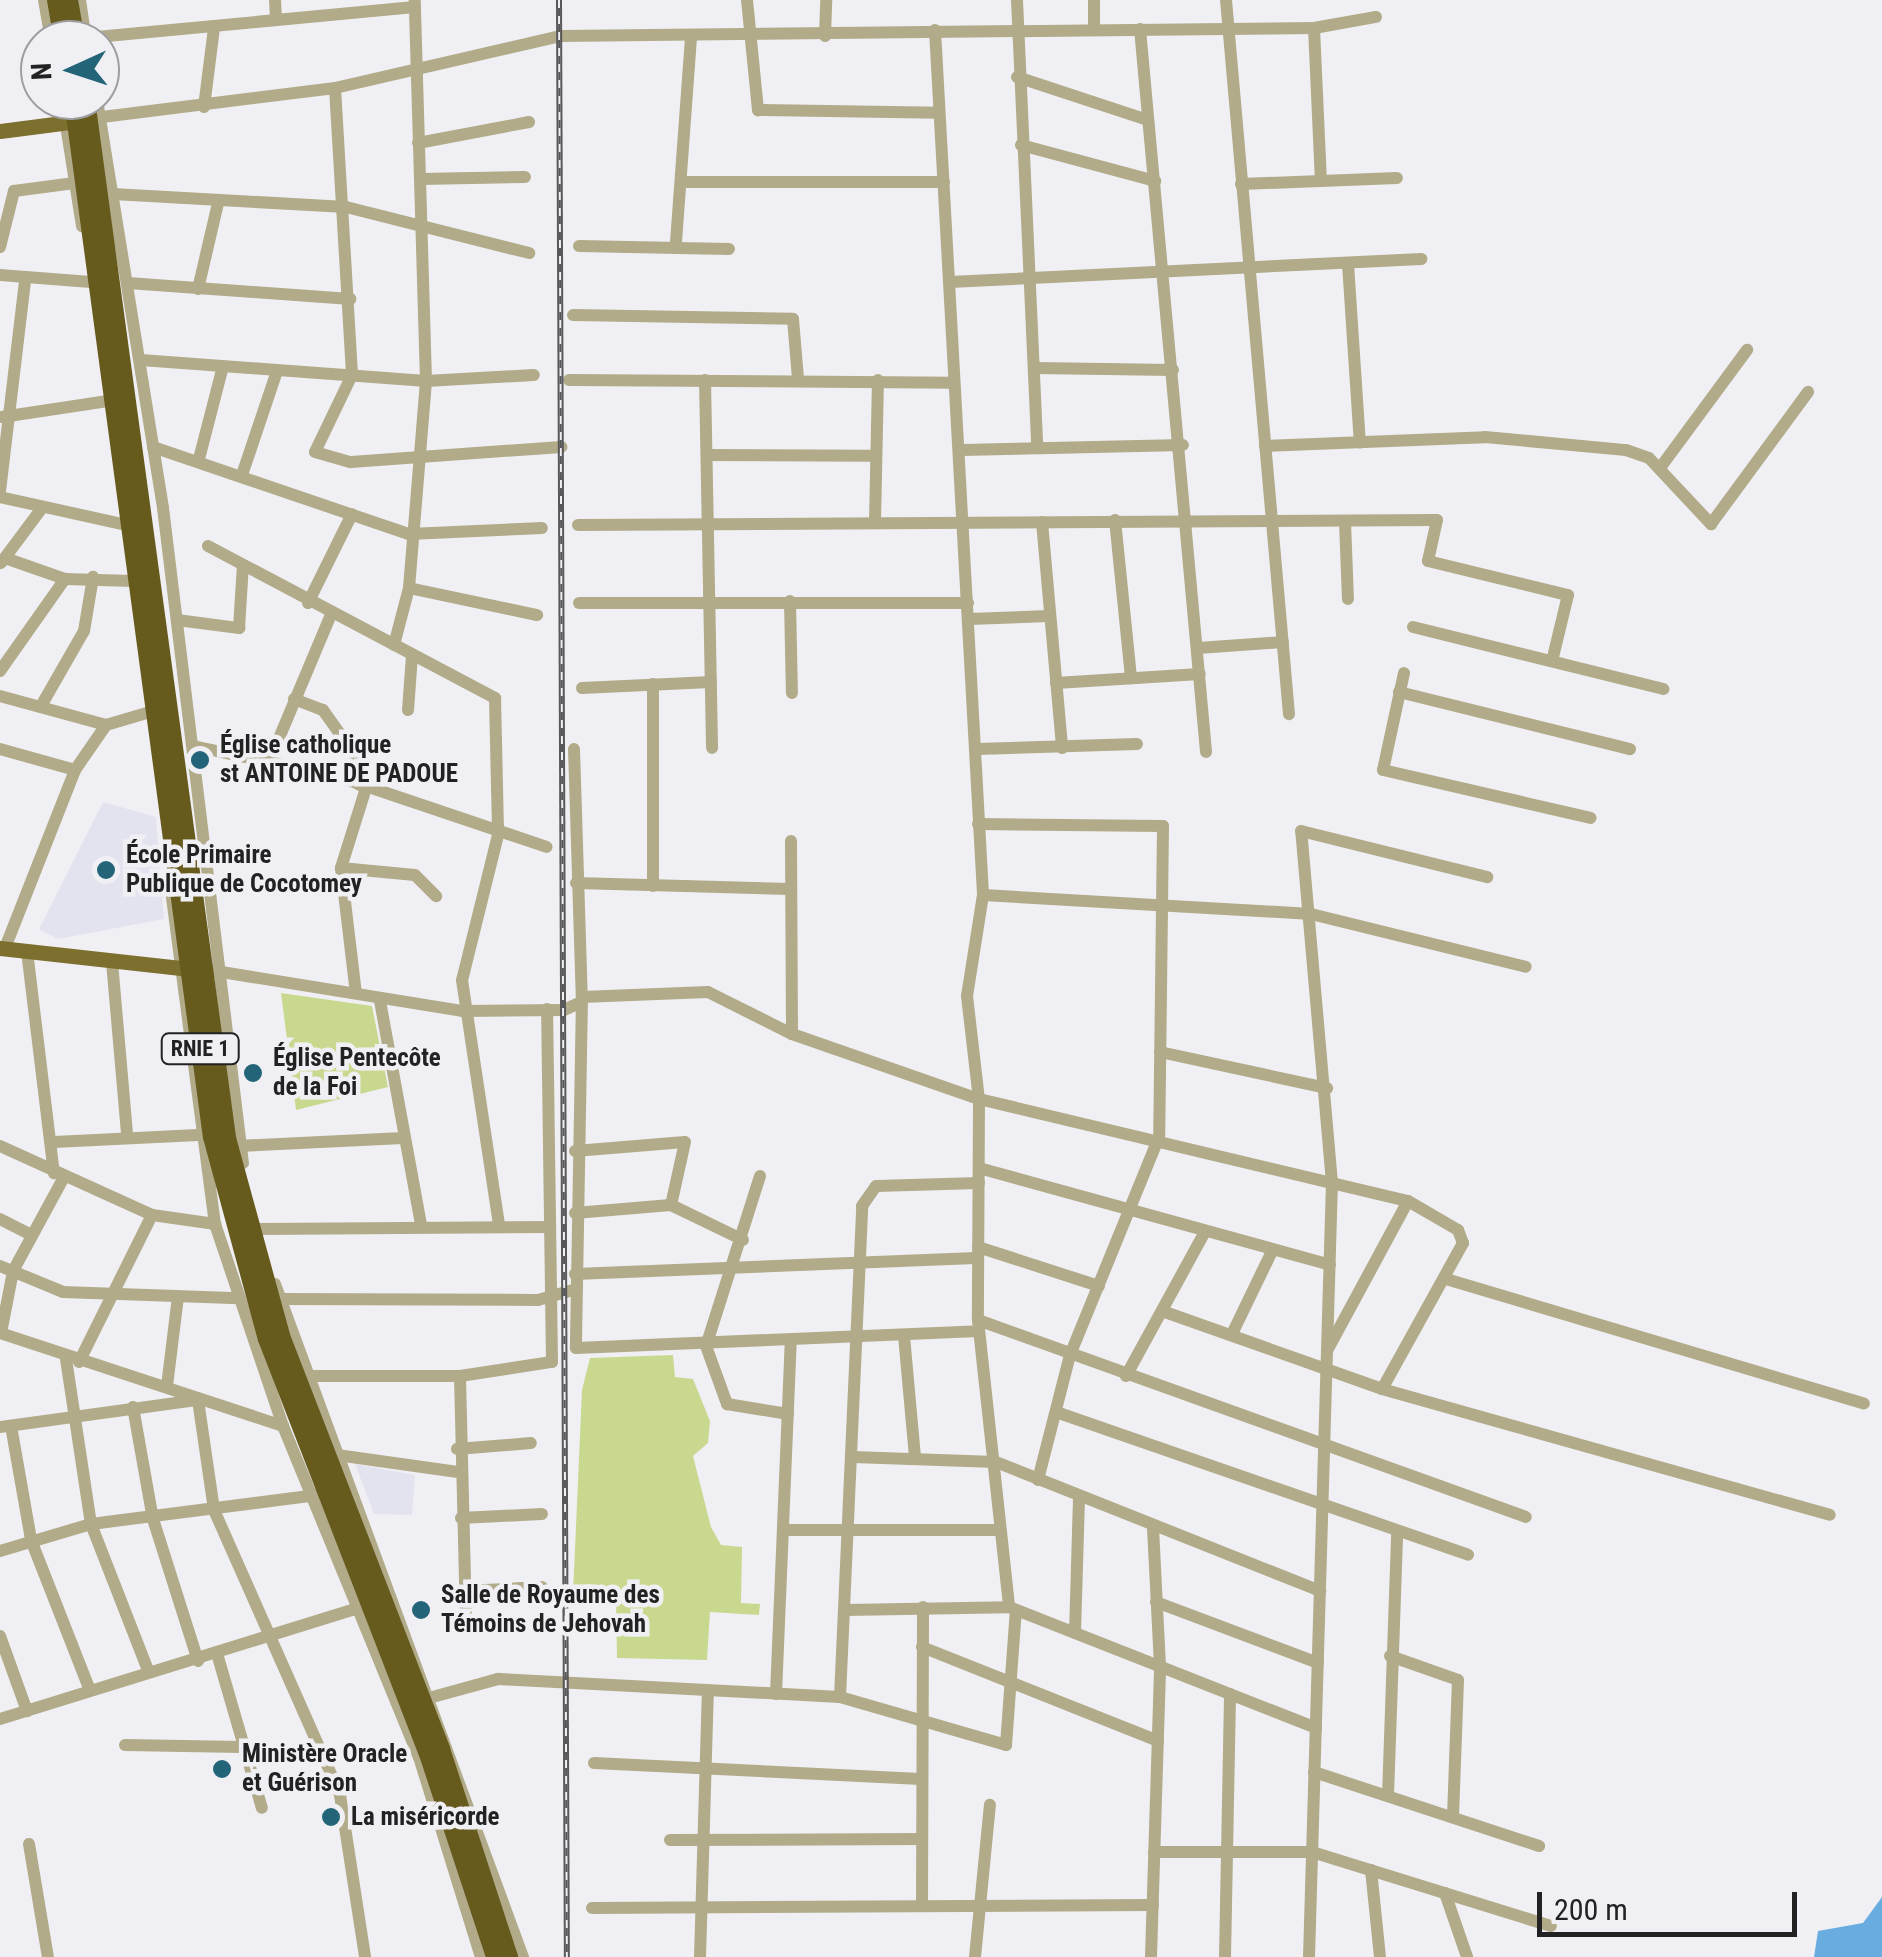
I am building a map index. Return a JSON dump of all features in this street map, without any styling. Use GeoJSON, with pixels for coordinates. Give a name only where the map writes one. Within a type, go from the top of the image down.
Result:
{"type":"FeatureCollection","features":[{"type":"Feature","properties":{"kind":"highway","name":"RNIE 1"},"geometry":{"type":"LineString","coordinates":[[85,120],[197,970],[212,1138],[238,1248],[495,1957]]}},
{"type":"Feature","properties":{"kind":"highway","name":"RNIE 1"},"geometry":{"type":"LineString","coordinates":[[197,970],[247,1224],[428,1698],[509,1957]]}},
{"type":"Feature","properties":{"kind":"main road"},"geometry":{"type":"LineString","coordinates":[[0,131],[62,120]]}},
{"type":"Feature","properties":{"kind":"main road"},"geometry":{"type":"LineString","coordinates":[[3,948],[197,970]]}},
{"type":"Feature","properties":{"kind":"street"},"geometry":{"type":"LineString","coordinates":[[275,0],[276,18]]}},
{"type":"Feature","properties":{"kind":"street"},"geometry":{"type":"LineString","coordinates":[[747,0],[747,40],[758,110],[940,113]]}},
{"type":"Feature","properties":{"kind":"street"},"geometry":{"type":"LineString","coordinates":[[826,0],[826,36]]}},
{"type":"Feature","properties":{"kind":"street"},"geometry":{"type":"LineString","coordinates":[[1017,0],[1014,28],[1032,274],[1037,447]]}},
{"type":"Feature","properties":{"kind":"street"},"geometry":{"type":"LineString","coordinates":[[1094,0],[1094,29]]}},
{"type":"Feature","properties":{"kind":"street"},"geometry":{"type":"LineString","coordinates":[[1226,0],[1289,714]]}},
{"type":"Feature","properties":{"kind":"street"},"geometry":{"type":"LineString","coordinates":[[120,36],[415,3],[426,382],[414,457],[409,588],[394,645]]}},
{"type":"Feature","properties":{"kind":"street"},"geometry":{"type":"LineString","coordinates":[[120,113],[204,107],[334,88],[560,36],[747,40],[1014,28],[1314,28],[1376,17]]}},
{"type":"Feature","properties":{"kind":"street"},"geometry":{"type":"LineString","coordinates":[[204,107],[214,28]]}},
{"type":"Feature","properties":{"kind":"street"},"geometry":{"type":"LineString","coordinates":[[1314,28],[1321,181]]}},
{"type":"Feature","properties":{"kind":"street"},"geometry":{"type":"LineString","coordinates":[[1140,29],[1166,268],[1172,370],[1183,445],[1206,752]]}},
{"type":"Feature","properties":{"kind":"street"},"geometry":{"type":"LineString","coordinates":[[428,1698],[498,1678],[840,1697],[1006,1746],[1015,1684],[1012,1608],[978,1326],[978,1099],[967,996],[983,895],[978,749],[934,30]]}},
{"type":"Feature","properties":{"kind":"street"},"geometry":{"type":"LineString","coordinates":[[676,242],[691,40]]}},
{"type":"Feature","properties":{"kind":"street"},"geometry":{"type":"LineString","coordinates":[[1017,77],[1148,120]]}},
{"type":"Feature","properties":{"kind":"street"},"geometry":{"type":"LineString","coordinates":[[334,88],[346,208],[352,375],[315,452],[331,461],[561,447]]}},
{"type":"Feature","properties":{"kind":"street"},"geometry":{"type":"LineString","coordinates":[[83,120],[74,183],[150,712],[197,970],[238,1146],[259,1230],[306,1376],[523,1957]]}},
{"type":"Feature","properties":{"kind":"street"},"geometry":{"type":"LineString","coordinates":[[85,120],[113,194],[141,360],[193,746],[198,1135],[216,1224],[283,1426],[316,1495],[360,1608],[481,1957]]}},
{"type":"Feature","properties":{"kind":"street"},"geometry":{"type":"LineString","coordinates":[[418,143],[529,122]]}},
{"type":"Feature","properties":{"kind":"street"},"geometry":{"type":"LineString","coordinates":[[1021,145],[1154,181]]}},
{"type":"Feature","properties":{"kind":"street"},"geometry":{"type":"LineString","coordinates":[[420,179],[525,177]]}},
{"type":"Feature","properties":{"kind":"street"},"geometry":{"type":"LineString","coordinates":[[1241,184],[1397,178]]}},
{"type":"Feature","properties":{"kind":"street"},"geometry":{"type":"LineString","coordinates":[[681,182],[944,182]]}},
{"type":"Feature","properties":{"kind":"street"},"geometry":{"type":"LineString","coordinates":[[0,247],[14,191],[74,183]]}},
{"type":"Feature","properties":{"kind":"street"},"geometry":{"type":"LineString","coordinates":[[113,194],[346,208],[421,232],[529,253]]}},
{"type":"Feature","properties":{"kind":"street"},"geometry":{"type":"LineString","coordinates":[[198,289],[218,203]]}},
{"type":"Feature","properties":{"kind":"street"},"geometry":{"type":"LineString","coordinates":[[579,246],[676,242],[729,248]]}},
{"type":"Feature","properties":{"kind":"street"},"geometry":{"type":"LineString","coordinates":[[950,282],[1032,274],[1421,259]]}},
{"type":"Feature","properties":{"kind":"street"},"geometry":{"type":"LineString","coordinates":[[1348,264],[1360,443]]}},
{"type":"Feature","properties":{"kind":"street"},"geometry":{"type":"LineString","coordinates":[[0,275],[25,281],[91,282]]}},
{"type":"Feature","properties":{"kind":"street"},"geometry":{"type":"LineString","coordinates":[[25,281],[6,358],[0,494],[42,508],[126,525]]}},
{"type":"Feature","properties":{"kind":"street"},"geometry":{"type":"LineString","coordinates":[[128,283],[350,299]]}},
{"type":"Feature","properties":{"kind":"street"},"geometry":{"type":"LineString","coordinates":[[573,315],[793,319],[798,379]]}},
{"type":"Feature","properties":{"kind":"street"},"geometry":{"type":"LineString","coordinates":[[1660,468],[1747,350]]}},
{"type":"Feature","properties":{"kind":"street"},"geometry":{"type":"LineString","coordinates":[[141,360],[426,382],[534,375]]}},
{"type":"Feature","properties":{"kind":"street"},"geometry":{"type":"LineString","coordinates":[[199,459],[222,366]]}},
{"type":"Feature","properties":{"kind":"street"},"geometry":{"type":"LineString","coordinates":[[1035,368],[1172,370]]}},
{"type":"Feature","properties":{"kind":"street"},"geometry":{"type":"LineString","coordinates":[[243,472],[277,371]]}},
{"type":"Feature","properties":{"kind":"street"},"geometry":{"type":"LineString","coordinates":[[569,380],[953,383]]}},
{"type":"Feature","properties":{"kind":"street"},"geometry":{"type":"LineString","coordinates":[[705,380],[712,748]]}},
{"type":"Feature","properties":{"kind":"street"},"geometry":{"type":"LineString","coordinates":[[875,522],[878,380]]}},
{"type":"Feature","properties":{"kind":"street"},"geometry":{"type":"LineString","coordinates":[[1265,446],[1485,438],[1626,450],[1660,468],[1712,524],[1808,392]]}},
{"type":"Feature","properties":{"kind":"street"},"geometry":{"type":"LineString","coordinates":[[4,417],[108,401]]}},
{"type":"Feature","properties":{"kind":"street"},"geometry":{"type":"LineString","coordinates":[[961,450],[1183,445]]}},
{"type":"Feature","properties":{"kind":"street"},"geometry":{"type":"LineString","coordinates":[[153,447],[243,472],[409,534],[542,528]]}},
{"type":"Feature","properties":{"kind":"street"},"geometry":{"type":"LineString","coordinates":[[706,455],[874,456]]}},
{"type":"Feature","properties":{"kind":"street"},"geometry":{"type":"LineString","coordinates":[[42,508],[2,561],[65,579],[134,581]]}},
{"type":"Feature","properties":{"kind":"street"},"geometry":{"type":"LineString","coordinates":[[308,603],[352,514]]}},
{"type":"Feature","properties":{"kind":"street"},"geometry":{"type":"LineString","coordinates":[[578,526],[963,524],[1188,518],[1272,522],[1437,520],[1428,561],[1568,596],[1552,661]]}},
{"type":"Feature","properties":{"kind":"street"},"geometry":{"type":"LineString","coordinates":[[1115,520],[1131,678]]}},
{"type":"Feature","properties":{"kind":"street"},"geometry":{"type":"LineString","coordinates":[[1042,522],[1062,748]]}},
{"type":"Feature","properties":{"kind":"street"},"geometry":{"type":"LineString","coordinates":[[1345,522],[1348,599]]}},
{"type":"Feature","properties":{"kind":"street"},"geometry":{"type":"LineString","coordinates":[[208,546],[330,617],[394,645],[495,698],[498,835],[462,1011],[498,1225]]}},
{"type":"Feature","properties":{"kind":"street"},"geometry":{"type":"LineString","coordinates":[[177,620],[240,628],[243,565]]}},
{"type":"Feature","properties":{"kind":"street"},"geometry":{"type":"LineString","coordinates":[[40,706],[84,630],[93,578]]}},
{"type":"Feature","properties":{"kind":"street"},"geometry":{"type":"LineString","coordinates":[[0,671],[65,579]]}},
{"type":"Feature","properties":{"kind":"street"},"geometry":{"type":"LineString","coordinates":[[409,588],[537,615]]}},
{"type":"Feature","properties":{"kind":"street"},"geometry":{"type":"LineString","coordinates":[[790,601],[792,693]]}},
{"type":"Feature","properties":{"kind":"street"},"geometry":{"type":"LineString","coordinates":[[578,603],[968,603]]}},
{"type":"Feature","properties":{"kind":"street"},"geometry":{"type":"LineString","coordinates":[[970,619],[1049,616]]}},
{"type":"Feature","properties":{"kind":"street"},"geometry":{"type":"LineString","coordinates":[[269,762],[330,617]]}},
{"type":"Feature","properties":{"kind":"street"},"geometry":{"type":"LineString","coordinates":[[1413,628],[1663,688]]}},
{"type":"Feature","properties":{"kind":"street"},"geometry":{"type":"LineString","coordinates":[[1198,648],[1283,642]]}},
{"type":"Feature","properties":{"kind":"street"},"geometry":{"type":"LineString","coordinates":[[408,710],[412,655]]}},
{"type":"Feature","properties":{"kind":"street"},"geometry":{"type":"LineString","coordinates":[[1404,672],[1383,770],[1591,818]]}},
{"type":"Feature","properties":{"kind":"street"},"geometry":{"type":"LineString","coordinates":[[1056,682],[1200,674]]}},
{"type":"Feature","properties":{"kind":"street"},"geometry":{"type":"LineString","coordinates":[[582,688],[711,682]]}},
{"type":"Feature","properties":{"kind":"street"},"geometry":{"type":"LineString","coordinates":[[653,684],[654,886]]}},
{"type":"Feature","properties":{"kind":"street"},"geometry":{"type":"LineString","coordinates":[[1399,692],[1630,749]]}},
{"type":"Feature","properties":{"kind":"street"},"geometry":{"type":"LineString","coordinates":[[0,696],[106,725],[150,712]]}},
{"type":"Feature","properties":{"kind":"street"},"geometry":{"type":"LineString","coordinates":[[294,699],[323,710],[355,746],[366,788],[341,868],[356,993]]}},
{"type":"Feature","properties":{"kind":"street"},"geometry":{"type":"LineString","coordinates":[[3,948],[76,770],[106,725]]}},
{"type":"Feature","properties":{"kind":"street"},"geometry":{"type":"LineString","coordinates":[[978,749],[1136,744]]}},
{"type":"Feature","properties":{"kind":"street"},"geometry":{"type":"LineString","coordinates":[[193,746],[366,788],[498,835],[547,847]]}},
{"type":"Feature","properties":{"kind":"street"},"geometry":{"type":"LineString","coordinates":[[0,749],[76,770]]}},
{"type":"Feature","properties":{"kind":"street"},"geometry":{"type":"LineString","coordinates":[[574,749],[582,1000],[575,1151],[576,1348],[858,1340],[978,1326],[1324,1441],[1526,1517]]}},
{"type":"Feature","properties":{"kind":"street"},"geometry":{"type":"LineString","coordinates":[[978,824],[1163,826],[1159,1137],[1070,1355],[1038,1480]]}},
{"type":"Feature","properties":{"kind":"street"},"geometry":{"type":"LineString","coordinates":[[1309,1957],[1332,1183],[1301,831],[1487,878]]}},
{"type":"Feature","properties":{"kind":"street"},"geometry":{"type":"LineString","coordinates":[[790,842],[792,1034]]}},
{"type":"Feature","properties":{"kind":"street"},"geometry":{"type":"LineString","coordinates":[[341,868],[415,876],[436,896]]}},
{"type":"Feature","properties":{"kind":"street"},"geometry":{"type":"LineString","coordinates":[[576,883],[790,889]]}},
{"type":"Feature","properties":{"kind":"street"},"geometry":{"type":"LineString","coordinates":[[983,895],[1163,899],[1311,914],[1526,968]]}},
{"type":"Feature","properties":{"kind":"street"},"geometry":{"type":"LineString","coordinates":[[26,951],[59,1175],[31,1235],[6,1269],[0,1333],[283,1426]]}},
{"type":"Feature","properties":{"kind":"street"},"geometry":{"type":"LineString","coordinates":[[112,962],[127,1134]]}},
{"type":"Feature","properties":{"kind":"street"},"geometry":{"type":"LineString","coordinates":[[197,970],[462,1011],[547,1009],[582,1000],[700,990],[792,1034],[978,1099],[1159,1137],[1408,1201],[1462,1236],[1446,1279],[1382,1389]]}},
{"type":"Feature","properties":{"kind":"street"},"geometry":{"type":"LineString","coordinates":[[380,1001],[421,1225]]}},
{"type":"Feature","properties":{"kind":"street"},"geometry":{"type":"LineString","coordinates":[[306,1376],[460,1376],[552,1362],[547,1009]]}},
{"type":"Feature","properties":{"kind":"street"},"geometry":{"type":"LineString","coordinates":[[1160,1052],[1326,1088]]}},
{"type":"Feature","properties":{"kind":"street"},"geometry":{"type":"LineString","coordinates":[[54,1142],[127,1134],[198,1135]]}},
{"type":"Feature","properties":{"kind":"street"},"geometry":{"type":"LineString","coordinates":[[238,1146],[403,1138]]}},
{"type":"Feature","properties":{"kind":"street"},"geometry":{"type":"LineString","coordinates":[[575,1151],[686,1142],[672,1205]]}},
{"type":"Feature","properties":{"kind":"street"},"geometry":{"type":"LineString","coordinates":[[0,1146],[152,1216],[216,1224]]}},
{"type":"Feature","properties":{"kind":"street"},"geometry":{"type":"LineString","coordinates":[[979,1168],[1330,1265]]}},
{"type":"Feature","properties":{"kind":"street"},"geometry":{"type":"LineString","coordinates":[[760,1176],[736,1266],[706,1346],[726,1404],[788,1414]]}},
{"type":"Feature","properties":{"kind":"street"},"geometry":{"type":"LineString","coordinates":[[840,1697],[868,1188],[979,1183]]}},
{"type":"Feature","properties":{"kind":"street"},"geometry":{"type":"LineString","coordinates":[[1327,1358],[1408,1201]]}},
{"type":"Feature","properties":{"kind":"street"},"geometry":{"type":"LineString","coordinates":[[575,1213],[672,1205],[743,1240]]}},
{"type":"Feature","properties":{"kind":"street"},"geometry":{"type":"LineString","coordinates":[[148,1670],[91,1524],[72,1417],[73,1360],[152,1216]]}},
{"type":"Feature","properties":{"kind":"street"},"geometry":{"type":"LineString","coordinates":[[0,1219],[31,1235]]}},
{"type":"Feature","properties":{"kind":"street"},"geometry":{"type":"LineString","coordinates":[[259,1230],[421,1225],[550,1227]]}},
{"type":"Feature","properties":{"kind":"street"},"geometry":{"type":"LineString","coordinates":[[1126,1376],[1205,1232]]}},
{"type":"Feature","properties":{"kind":"street"},"geometry":{"type":"LineString","coordinates":[[1232,1334],[1273,1250]]}},
{"type":"Feature","properties":{"kind":"street"},"geometry":{"type":"LineString","coordinates":[[280,1298],[538,1300],[551,1289],[575,1282],[736,1266],[977,1253],[1098,1286]]}},
{"type":"Feature","properties":{"kind":"street"},"geometry":{"type":"LineString","coordinates":[[6,1269],[64,1292],[239,1298]]}},
{"type":"Feature","properties":{"kind":"street"},"geometry":{"type":"LineString","coordinates":[[1446,1279],[1620,1337],[1742,1360],[1864,1404]]}},
{"type":"Feature","properties":{"kind":"street"},"geometry":{"type":"LineString","coordinates":[[167,1386],[178,1297]]}},
{"type":"Feature","properties":{"kind":"street"},"geometry":{"type":"LineString","coordinates":[[1162,1310],[1232,1334],[1327,1358],[1382,1389],[1830,1514]]}},
{"type":"Feature","properties":{"kind":"street"},"geometry":{"type":"LineString","coordinates":[[904,1336],[916,1458]]}},
{"type":"Feature","properties":{"kind":"street"},"geometry":{"type":"LineString","coordinates":[[776,1694],[791,1342]]}},
{"type":"Feature","properties":{"kind":"street"},"geometry":{"type":"LineString","coordinates":[[460,1376],[458,1472],[466,1630]]}},
{"type":"Feature","properties":{"kind":"street"},"geometry":{"type":"LineString","coordinates":[[89,1688],[31,1540],[6,1426],[198,1400]]}},
{"type":"Feature","properties":{"kind":"street"},"geometry":{"type":"LineString","coordinates":[[198,1400],[214,1510],[276,1639],[340,1795],[365,1957]]}},
{"type":"Feature","properties":{"kind":"street"},"geometry":{"type":"LineString","coordinates":[[133,1408],[153,1520],[198,1661]]}},
{"type":"Feature","properties":{"kind":"street"},"geometry":{"type":"LineString","coordinates":[[1056,1412],[1322,1510],[1468,1555]]}},
{"type":"Feature","properties":{"kind":"street"},"geometry":{"type":"LineString","coordinates":[[458,1449],[531,1443]]}},
{"type":"Feature","properties":{"kind":"street"},"geometry":{"type":"LineString","coordinates":[[337,1455],[458,1472]]}},
{"type":"Feature","properties":{"kind":"street"},"geometry":{"type":"LineString","coordinates":[[853,1457],[996,1462],[1320,1591]]}},
{"type":"Feature","properties":{"kind":"street"},"geometry":{"type":"LineString","coordinates":[[0,1551],[91,1524],[153,1520],[316,1495]]}},
{"type":"Feature","properties":{"kind":"street"},"geometry":{"type":"LineString","coordinates":[[1075,1633],[1080,1498]]}},
{"type":"Feature","properties":{"kind":"street"},"geometry":{"type":"LineString","coordinates":[[460,1518],[542,1514]]}},
{"type":"Feature","properties":{"kind":"street"},"geometry":{"type":"LineString","coordinates":[[1152,1957],[1160,1666],[1153,1527]]}},
{"type":"Feature","properties":{"kind":"street"},"geometry":{"type":"LineString","coordinates":[[783,1530],[850,1536],[1000,1530]]}},
{"type":"Feature","properties":{"kind":"street"},"geometry":{"type":"LineString","coordinates":[[1388,1796],[1396,1532]]}},
{"type":"Feature","properties":{"kind":"street"},"geometry":{"type":"LineString","coordinates":[[464,1591],[542,1586]]}},
{"type":"Feature","properties":{"kind":"street"},"geometry":{"type":"LineString","coordinates":[[1156,1602],[1318,1663]]}},
{"type":"Feature","properties":{"kind":"street"},"geometry":{"type":"LineString","coordinates":[[922,1607],[922,1906]]}},
{"type":"Feature","properties":{"kind":"street"},"geometry":{"type":"LineString","coordinates":[[0,1720],[148,1670],[218,1657],[276,1639],[360,1608]]}},
{"type":"Feature","properties":{"kind":"street"},"geometry":{"type":"LineString","coordinates":[[845,1610],[1012,1608],[1316,1728]]}},
{"type":"Feature","properties":{"kind":"street"},"geometry":{"type":"LineString","coordinates":[[0,1636],[27,1711]]}},
{"type":"Feature","properties":{"kind":"street"},"geometry":{"type":"LineString","coordinates":[[922,1647],[1158,1741]]}},
{"type":"Feature","properties":{"kind":"street"},"geometry":{"type":"LineString","coordinates":[[1390,1656],[1458,1680],[1453,1817]]}},
{"type":"Feature","properties":{"kind":"street"},"geometry":{"type":"LineString","coordinates":[[218,1657],[262,1808]]}},
{"type":"Feature","properties":{"kind":"street"},"geometry":{"type":"LineString","coordinates":[[700,1957],[708,1691]]}},
{"type":"Feature","properties":{"kind":"street"},"geometry":{"type":"LineString","coordinates":[[1226,1957],[1224,1851],[1230,1694]]}},
{"type":"Feature","properties":{"kind":"street"},"geometry":{"type":"LineString","coordinates":[[126,1745],[242,1748]]}},
{"type":"Feature","properties":{"kind":"street"},"geometry":{"type":"LineString","coordinates":[[594,1763],[921,1779]]}},
{"type":"Feature","properties":{"kind":"street"},"geometry":{"type":"LineString","coordinates":[[1314,1772],[1539,1846]]}},
{"type":"Feature","properties":{"kind":"street"},"geometry":{"type":"LineString","coordinates":[[975,1957],[990,1805]]}},
{"type":"Feature","properties":{"kind":"street"},"geometry":{"type":"LineString","coordinates":[[670,1840],[922,1839]]}},
{"type":"Feature","properties":{"kind":"street"},"geometry":{"type":"LineString","coordinates":[[29,1844],[48,1957]]}},
{"type":"Feature","properties":{"kind":"street"},"geometry":{"type":"LineString","coordinates":[[1154,1852],[1312,1852],[1552,1926]]}},
{"type":"Feature","properties":{"kind":"street"},"geometry":{"type":"LineString","coordinates":[[1371,1870],[1380,1957]]}},
{"type":"Feature","properties":{"kind":"street"},"geometry":{"type":"LineString","coordinates":[[1445,1893],[1467,1957]]}},
{"type":"Feature","properties":{"kind":"street"},"geometry":{"type":"LineString","coordinates":[[592,1908],[1153,1906]]}},
{"type":"Feature","properties":{"kind":"shaded area"},"geometry":{"type":"Polygon","coordinates":[[[103,802],[156,817],[164,919],[58,939],[39,929],[103,802]]]}},
{"type":"Feature","properties":{"kind":"shaded area"},"geometry":{"type":"Polygon","coordinates":[[[355,1464],[415,1475],[412,1515],[374,1514],[355,1464]]]}},
{"type":"Feature","properties":{"kind":"green space"},"geometry":{"type":"Polygon","coordinates":[[[281,993],[372,1006],[388,1087],[296,1110],[281,993]]]}},
{"type":"Feature","properties":{"kind":"green space"},"geometry":{"type":"Polygon","coordinates":[[[673,1355],[675,1377],[693,1379],[710,1421],[708,1443],[693,1456],[711,1527],[721,1545],[742,1547],[741,1603],[760,1604],[759,1615],[710,1612],[707,1660],[617,1658],[616,1595],[573,1594],[582,1390],[590,1358],[673,1355]]]}},
{"type":"Feature","properties":{"kind":"water"},"geometry":{"type":"Polygon","coordinates":[[[1882,1897],[1882,1957],[1814,1957],[1818,1931],[1863,1923],[1882,1897]]]}},
{"type":"Feature","properties":{"kind":"railway"},"geometry":{"type":"LineString","coordinates":[[559,0],[567,1957]]}},
{"type":"Feature","properties":{"kind":"place","name":"Église catholique st ANTOINE DE PADOUE"},"geometry":{"type":"Point","coordinates":[200,760]}},
{"type":"Feature","properties":{"kind":"place","name":"École Primaire Publique de Cocotomey"},"geometry":{"type":"Point","coordinates":[106,870]}},
{"type":"Feature","properties":{"kind":"place","name":"Église Pentecôte de la Foi"},"geometry":{"type":"Point","coordinates":[253,1073]}},
{"type":"Feature","properties":{"kind":"place","name":"Salle de Royaume des Témoins de Jehovah"},"geometry":{"type":"Point","coordinates":[421,1610]}},
{"type":"Feature","properties":{"kind":"place","name":"Ministère Oracle et Guérison"},"geometry":{"type":"Point","coordinates":[222,1769]}},
{"type":"Feature","properties":{"kind":"place","name":"La miséricorde"},"geometry":{"type":"Point","coordinates":[331,1817]}}]}
